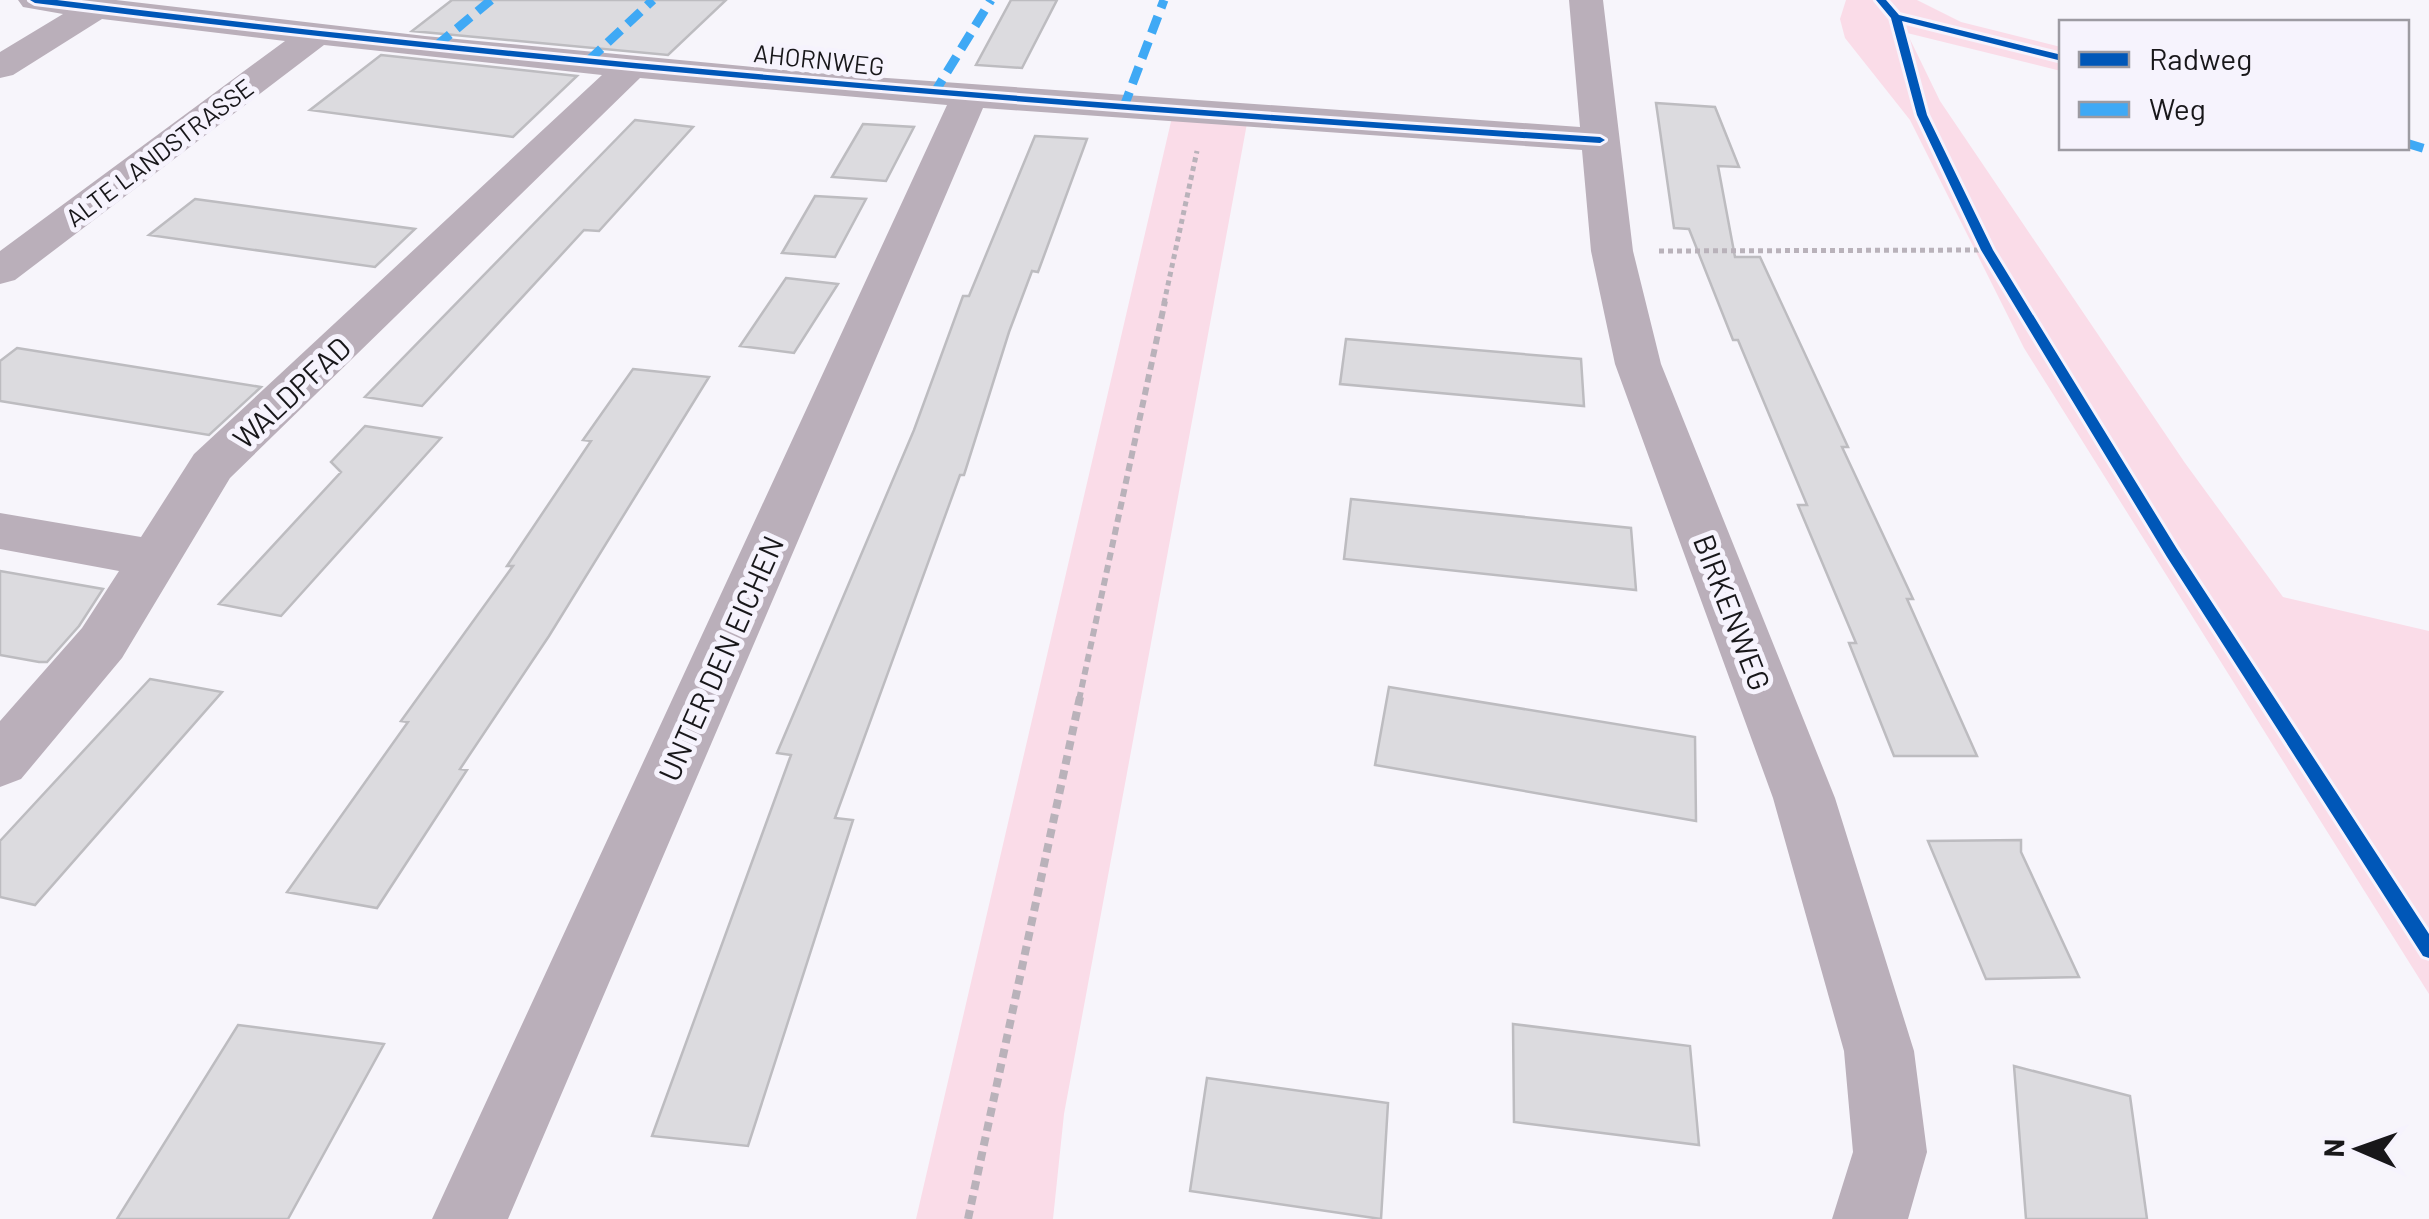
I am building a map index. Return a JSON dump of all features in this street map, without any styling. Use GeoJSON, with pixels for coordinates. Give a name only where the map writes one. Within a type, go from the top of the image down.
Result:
{"type":"FeatureCollection","features":[{"type":"Feature","properties":{"kind":"street","name":"AHORNWEG"},"geometry":{"type":"LineString","coordinates":[[35,0],[632,66],[970,98],[1600,140]]}},
{"type":"Feature","properties":{"kind":"street","name":"BIRKENWEG"},"geometry":{"type":"LineString","coordinates":[[1586,0],[1612,251],[1638,364],[1804,798],[1879,1051],[1890,1152],[1870,1219]]}},
{"type":"Feature","properties":{"kind":"street"},"geometry":{"type":"LineString","coordinates":[[0,67],[96,8]]}},
{"type":"Feature","properties":{"kind":"street","name":"ALTE LANDSTRASSE"},"geometry":{"type":"LineString","coordinates":[[0,271],[318,33]]}},
{"type":"Feature","properties":{"kind":"street","name":"WALDPFAD"},"geometry":{"type":"LineString","coordinates":[[0,762],[102,643],[212,466],[632,66]]}},
{"type":"Feature","properties":{"kind":"street","name":"UNTER DEN EICHEN"},"geometry":{"type":"LineString","coordinates":[[470,1219],[970,98]]}},
{"type":"Feature","properties":{"kind":"street"},"geometry":{"type":"LineString","coordinates":[[0,530],[157,560]]}},
{"type":"Feature","properties":{"kind":"path"},"geometry":{"type":"LineString","coordinates":[[968,1219],[1204,115]]}},
{"type":"Feature","properties":{"kind":"path"},"geometry":{"type":"LineString","coordinates":[[1612,251],[1988,250]]}},
{"type":"Feature","properties":{"kind":"shaded area"},"geometry":{"type":"Polygon","coordinates":[[[1846,0],[1917,0],[1961,22],[2059,46],[2059,71],[1907,33],[1940,101],[2185,463],[2283,597],[2429,631],[2429,994],[2024,348],[1910,120],[1845,38],[1840,19],[1846,0]]]}},
{"type":"Feature","properties":{"kind":"shaded area"},"geometry":{"type":"Polygon","coordinates":[[[1173,113],[1248,118],[1064,1114],[1053,1219],[916,1219],[1173,113]]]}},
{"type":"Feature","properties":{"kind":"building"},"geometry":{"type":"Polygon","coordinates":[[[452,0],[726,0],[668,55],[412,31],[452,0]]]}},
{"type":"Feature","properties":{"kind":"building"},"geometry":{"type":"Polygon","coordinates":[[[1011,0],[1057,0],[1022,68],[976,65],[1011,0]]]}},
{"type":"Feature","properties":{"kind":"building"},"geometry":{"type":"Polygon","coordinates":[[[381,55],[577,76],[513,137],[310,110],[381,55]]]}},
{"type":"Feature","properties":{"kind":"building"},"geometry":{"type":"Polygon","coordinates":[[[1656,103],[1715,107],[1739,167],[1718,166],[1735,257],[1760,257],[1848,447],[1842,447],[1913,599],[1907,599],[1977,756],[1894,756],[1849,643],[1856,643],[1798,505],[1807,505],[1738,340],[1733,340],[1689,229],[1674,228],[1656,103]]]}},
{"type":"Feature","properties":{"kind":"building"},"geometry":{"type":"Polygon","coordinates":[[[635,120],[693,127],[599,231],[584,230],[422,406],[365,397],[635,120]]]}},
{"type":"Feature","properties":{"kind":"building"},"geometry":{"type":"Polygon","coordinates":[[[863,124],[914,127],[886,181],[832,177],[863,124]]]}},
{"type":"Feature","properties":{"kind":"building"},"geometry":{"type":"Polygon","coordinates":[[[1035,136],[1087,139],[1038,272],[1032,271],[1009,332],[964,475],[960,475],[835,818],[853,820],[748,1146],[652,1136],[791,755],[777,753],[914,430],[963,296],[969,296],[1035,136]]]}},
{"type":"Feature","properties":{"kind":"building"},"geometry":{"type":"Polygon","coordinates":[[[815,196],[866,199],[835,257],[782,253],[815,196]]]}},
{"type":"Feature","properties":{"kind":"building"},"geometry":{"type":"Polygon","coordinates":[[[195,199],[415,229],[375,267],[149,235],[195,199]]]}},
{"type":"Feature","properties":{"kind":"building"},"geometry":{"type":"Polygon","coordinates":[[[786,278],[838,284],[794,353],[740,346],[786,278]]]}},
{"type":"Feature","properties":{"kind":"building"},"geometry":{"type":"Polygon","coordinates":[[[1346,339],[1581,359],[1584,406],[1340,384],[1346,339]]]}},
{"type":"Feature","properties":{"kind":"building"},"geometry":{"type":"Polygon","coordinates":[[[17,348],[261,387],[209,435],[0,401],[0,361],[17,348]]]}},
{"type":"Feature","properties":{"kind":"building"},"geometry":{"type":"Polygon","coordinates":[[[633,369],[709,377],[549,636],[460,769],[467,770],[377,908],[287,892],[408,722],[401,721],[513,566],[507,566],[591,441],[583,440],[633,369]]]}},
{"type":"Feature","properties":{"kind":"building"},"geometry":{"type":"Polygon","coordinates":[[[365,426],[441,438],[281,616],[219,604],[341,472],[331,462],[365,426]]]}},
{"type":"Feature","properties":{"kind":"building"},"geometry":{"type":"Polygon","coordinates":[[[1351,499],[1631,528],[1636,590],[1344,559],[1351,499]]]}},
{"type":"Feature","properties":{"kind":"building"},"geometry":{"type":"Polygon","coordinates":[[[0,571],[103,589],[79,626],[47,662],[39,662],[0,655],[0,571]]]}},
{"type":"Feature","properties":{"kind":"building"},"geometry":{"type":"Polygon","coordinates":[[[150,679],[222,692],[35,905],[0,897],[0,841],[150,679]]]}},
{"type":"Feature","properties":{"kind":"building"},"geometry":{"type":"Polygon","coordinates":[[[1389,687],[1695,737],[1696,821],[1375,765],[1389,687]]]}},
{"type":"Feature","properties":{"kind":"building"},"geometry":{"type":"Polygon","coordinates":[[[2021,840],[2021,852],[2079,977],[1986,979],[1928,841],[2021,840]]]}},
{"type":"Feature","properties":{"kind":"building"},"geometry":{"type":"Polygon","coordinates":[[[1513,1024],[1690,1046],[1699,1145],[1514,1122],[1513,1024]]]}},
{"type":"Feature","properties":{"kind":"building"},"geometry":{"type":"Polygon","coordinates":[[[238,1025],[384,1044],[288,1219],[117,1219],[238,1025]]]}},
{"type":"Feature","properties":{"kind":"building"},"geometry":{"type":"Polygon","coordinates":[[[2014,1066],[2130,1096],[2147,1219],[2026,1219],[2014,1066]]]}},
{"type":"Feature","properties":{"kind":"building"},"geometry":{"type":"Polygon","coordinates":[[[1207,1078],[1388,1103],[1381,1219],[1190,1191],[1207,1078]]]}},
{"type":"Feature","properties":{"kind":"marked path"},"geometry":{"type":"LineString","coordinates":[[436,46],[491,0]]}},
{"type":"Feature","properties":{"kind":"marked path"},"geometry":{"type":"LineString","coordinates":[[588,61],[653,0]]}},
{"type":"Feature","properties":{"kind":"marked path"},"geometry":{"type":"LineString","coordinates":[[933,95],[991,0]]}},
{"type":"Feature","properties":{"kind":"marked path"},"geometry":{"type":"LineString","coordinates":[[1123,109],[1164,0]]}},
{"type":"Feature","properties":{"kind":"marked path"},"geometry":{"type":"LineString","coordinates":[[2409,144],[2429,150]]}},
{"type":"Feature","properties":{"kind":"cycle path"},"geometry":{"type":"LineString","coordinates":[[35,0],[425,46],[816,84],[1600,140]]}},
{"type":"Feature","properties":{"kind":"cycle path"},"geometry":{"type":"LineString","coordinates":[[1881,0],[1896,17],[1922,115],[1987,250],[2172,553],[2429,950]]}},
{"type":"Feature","properties":{"kind":"cycle path"},"geometry":{"type":"LineString","coordinates":[[1896,17],[2059,57]]}}]}
